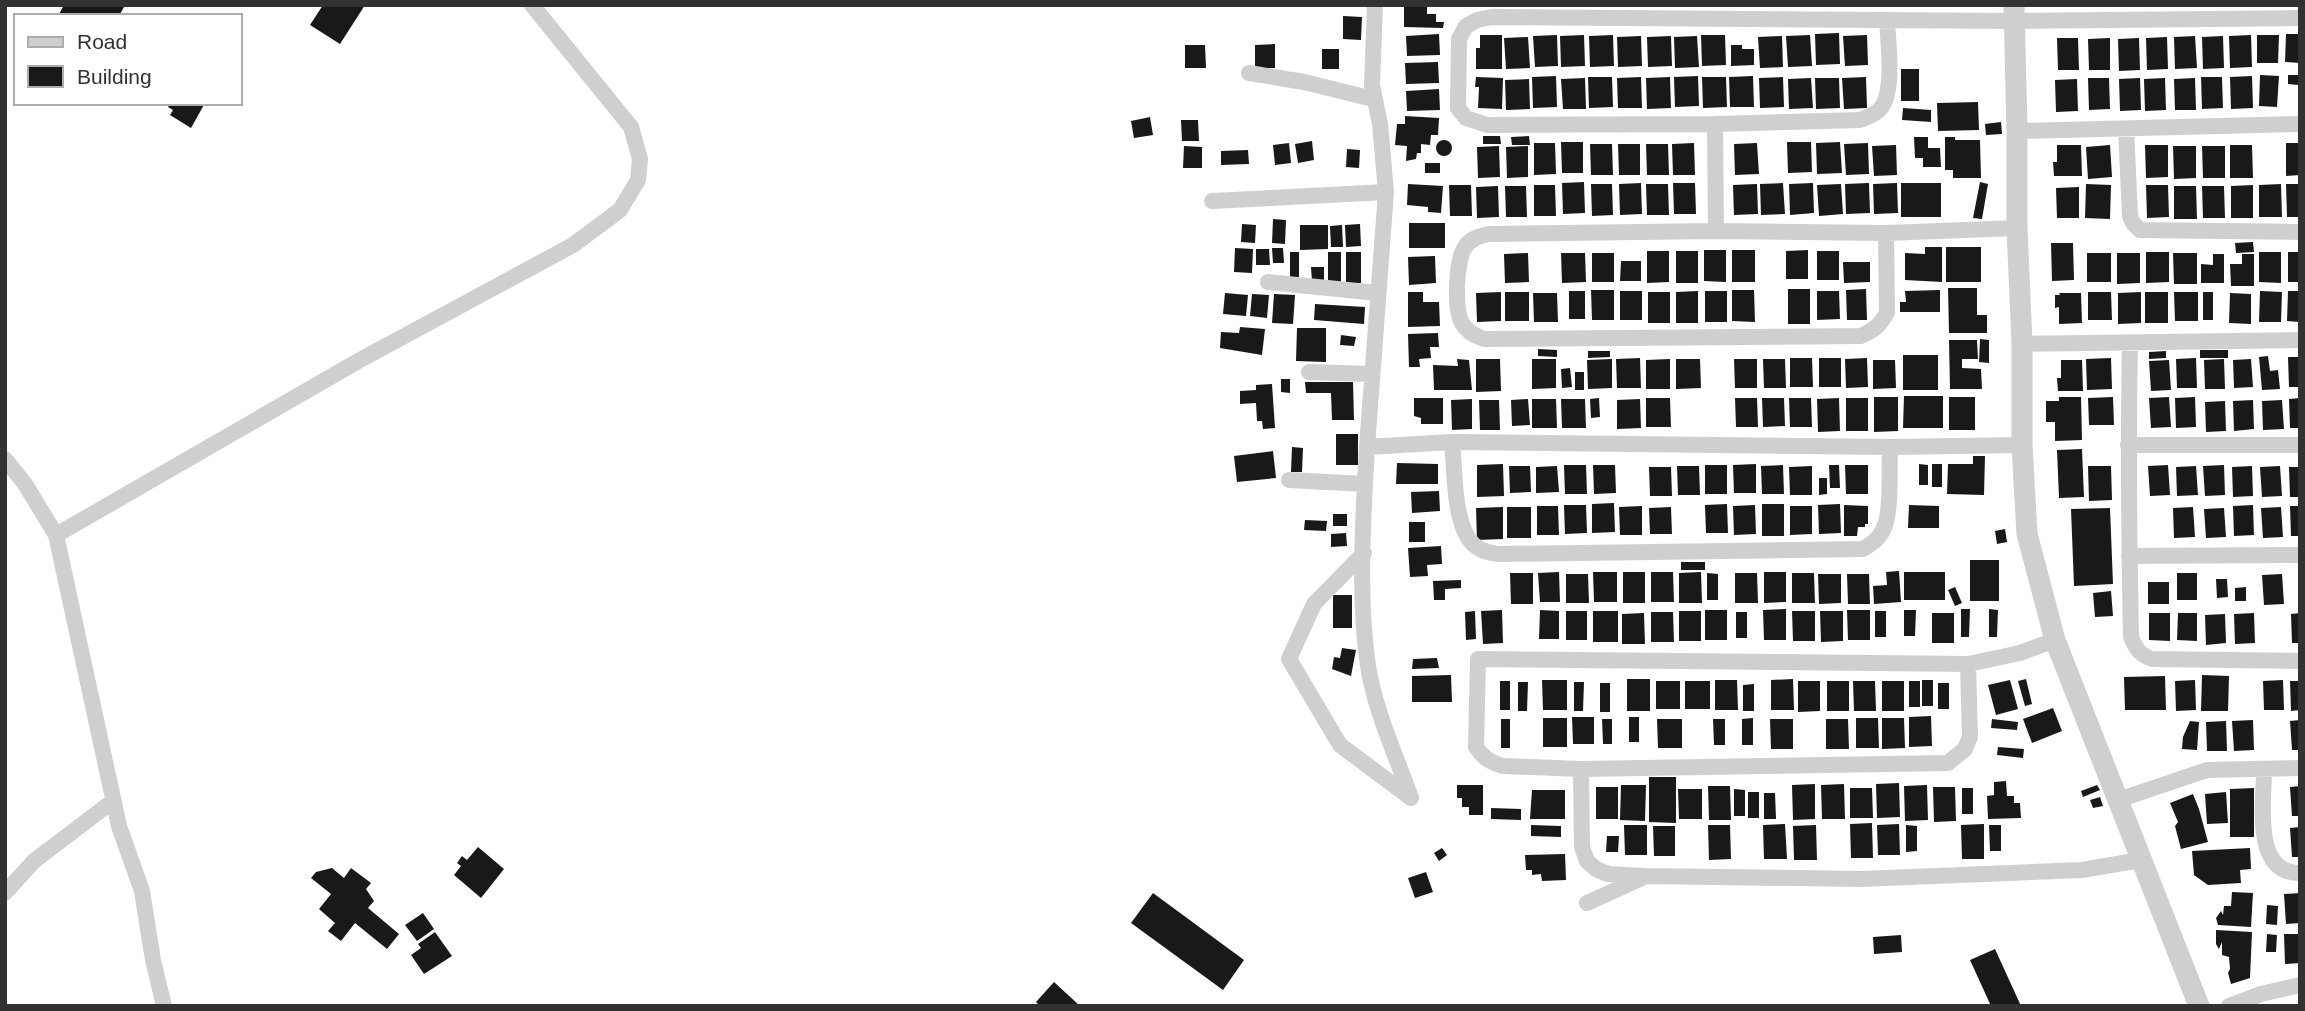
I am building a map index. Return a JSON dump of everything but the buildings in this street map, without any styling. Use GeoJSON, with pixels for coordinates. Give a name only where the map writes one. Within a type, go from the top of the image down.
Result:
{"type":"FeatureCollection","features":[{"type":"Feature","properties":{"kind":"street"},"geometry":{"type":"LineString","coordinates":[[56,535],[360,360],[573,245],[620,210],[638,180],[639,159],[631,127],[532,5]]}},
{"type":"Feature","properties":{"kind":"street"},"geometry":{"type":"LineString","coordinates":[[1364,553],[1314,604],[1289,659],[1340,745],[1411,798],[1378,708],[1368,667],[1363,597],[1367,447],[1386,192],[1380,124],[1373,99],[1376,5]]}},
{"type":"Feature","properties":{"kind":"street"},"geometry":{"type":"LineString","coordinates":[[1887,20],[1888,96],[1882,108],[1875,114],[1860,120],[1487,125],[1466,118],[1458,108],[1459,39],[1466,26],[1492,17],[1887,20],[2014,13],[2300,18]]}},
{"type":"Feature","properties":{"kind":"street"},"geometry":{"type":"LineString","coordinates":[[2014,13],[2022,445],[2027,534],[2055,640],[2199,1006]]}},
{"type":"Feature","properties":{"kind":"street"},"geometry":{"type":"LineString","coordinates":[[1249,73],[1373,99]]}},
{"type":"Feature","properties":{"kind":"street"},"geometry":{"type":"LineString","coordinates":[[1715,124],[1716,230]]}},
{"type":"Feature","properties":{"kind":"street"},"geometry":{"type":"LineString","coordinates":[[2017,131],[2300,124]]}},
{"type":"Feature","properties":{"kind":"street"},"geometry":{"type":"LineString","coordinates":[[2126,129],[2130,216],[2140,230],[2300,232]]}},
{"type":"Feature","properties":{"kind":"street"},"geometry":{"type":"LineString","coordinates":[[1212,201],[1386,192]]}},
{"type":"Feature","properties":{"kind":"street"},"geometry":{"type":"LineString","coordinates":[[1886,233],[1887,312],[1873,331],[1861,336],[1484,339],[1472,335],[1463,326],[1457,313],[1460,259],[1466,246],[1476,237],[1489,234],[1716,230],[1886,233],[2017,229]]}},
{"type":"Feature","properties":{"kind":"street"},"geometry":{"type":"LineString","coordinates":[[1268,282],[1378,293]]}},
{"type":"Feature","properties":{"kind":"street"},"geometry":{"type":"LineString","coordinates":[[2022,344],[2300,340]]}},
{"type":"Feature","properties":{"kind":"street"},"geometry":{"type":"LineString","coordinates":[[2130,343],[2127,445],[2129,556],[2131,637],[2136,649],[2152,659],[2300,661]]}},
{"type":"Feature","properties":{"kind":"street"},"geometry":{"type":"LineString","coordinates":[[1309,372],[1372,374]]}},
{"type":"Feature","properties":{"kind":"street"},"geometry":{"type":"LineString","coordinates":[[1367,447],[1452,442],[2022,445]]}},
{"type":"Feature","properties":{"kind":"street"},"geometry":{"type":"LineString","coordinates":[[1452,442],[1460,519],[1465,534],[1474,545],[1485,552],[1498,554],[1863,549],[1882,533],[1887,521],[1890,446]]}},
{"type":"Feature","properties":{"kind":"street"},"geometry":{"type":"LineString","coordinates":[[2127,445],[2300,445]]}},
{"type":"Feature","properties":{"kind":"street"},"geometry":{"type":"LineString","coordinates":[[5,459],[25,484],[56,535],[119,826],[142,891],[153,960],[164,1006]]}},
{"type":"Feature","properties":{"kind":"street"},"geometry":{"type":"LineString","coordinates":[[1289,480],[1365,484]]}},
{"type":"Feature","properties":{"kind":"street"},"geometry":{"type":"LineString","coordinates":[[2129,556],[2300,555]]}},
{"type":"Feature","properties":{"kind":"street"},"geometry":{"type":"LineString","coordinates":[[1968,664],[1970,737],[1965,749],[1948,763],[1581,769],[1503,766],[1482,757],[1476,747],[1478,659],[1968,664],[2020,653],[2055,640]]}},
{"type":"Feature","properties":{"kind":"street"},"geometry":{"type":"LineString","coordinates":[[2118,800],[2207,770],[2300,768]]}},
{"type":"Feature","properties":{"kind":"street"},"geometry":{"type":"LineString","coordinates":[[1581,769],[1582,847],[1587,861],[1608,874],[1861,879],[2082,870],[2140,860]]}},
{"type":"Feature","properties":{"kind":"street"},"geometry":{"type":"LineString","coordinates":[[2264,770],[2265,843],[2269,857],[2288,873],[2300,873]]}},
{"type":"Feature","properties":{"kind":"street"},"geometry":{"type":"LineString","coordinates":[[5,893],[34,861],[113,800]]}},
{"type":"Feature","properties":{"kind":"street"},"geometry":{"type":"LineString","coordinates":[[1587,902],[1644,876]]}},
{"type":"Feature","properties":{"kind":"street"},"geometry":{"type":"LineString","coordinates":[[2229,1006],[2261,994],[2300,985]]}}]}
